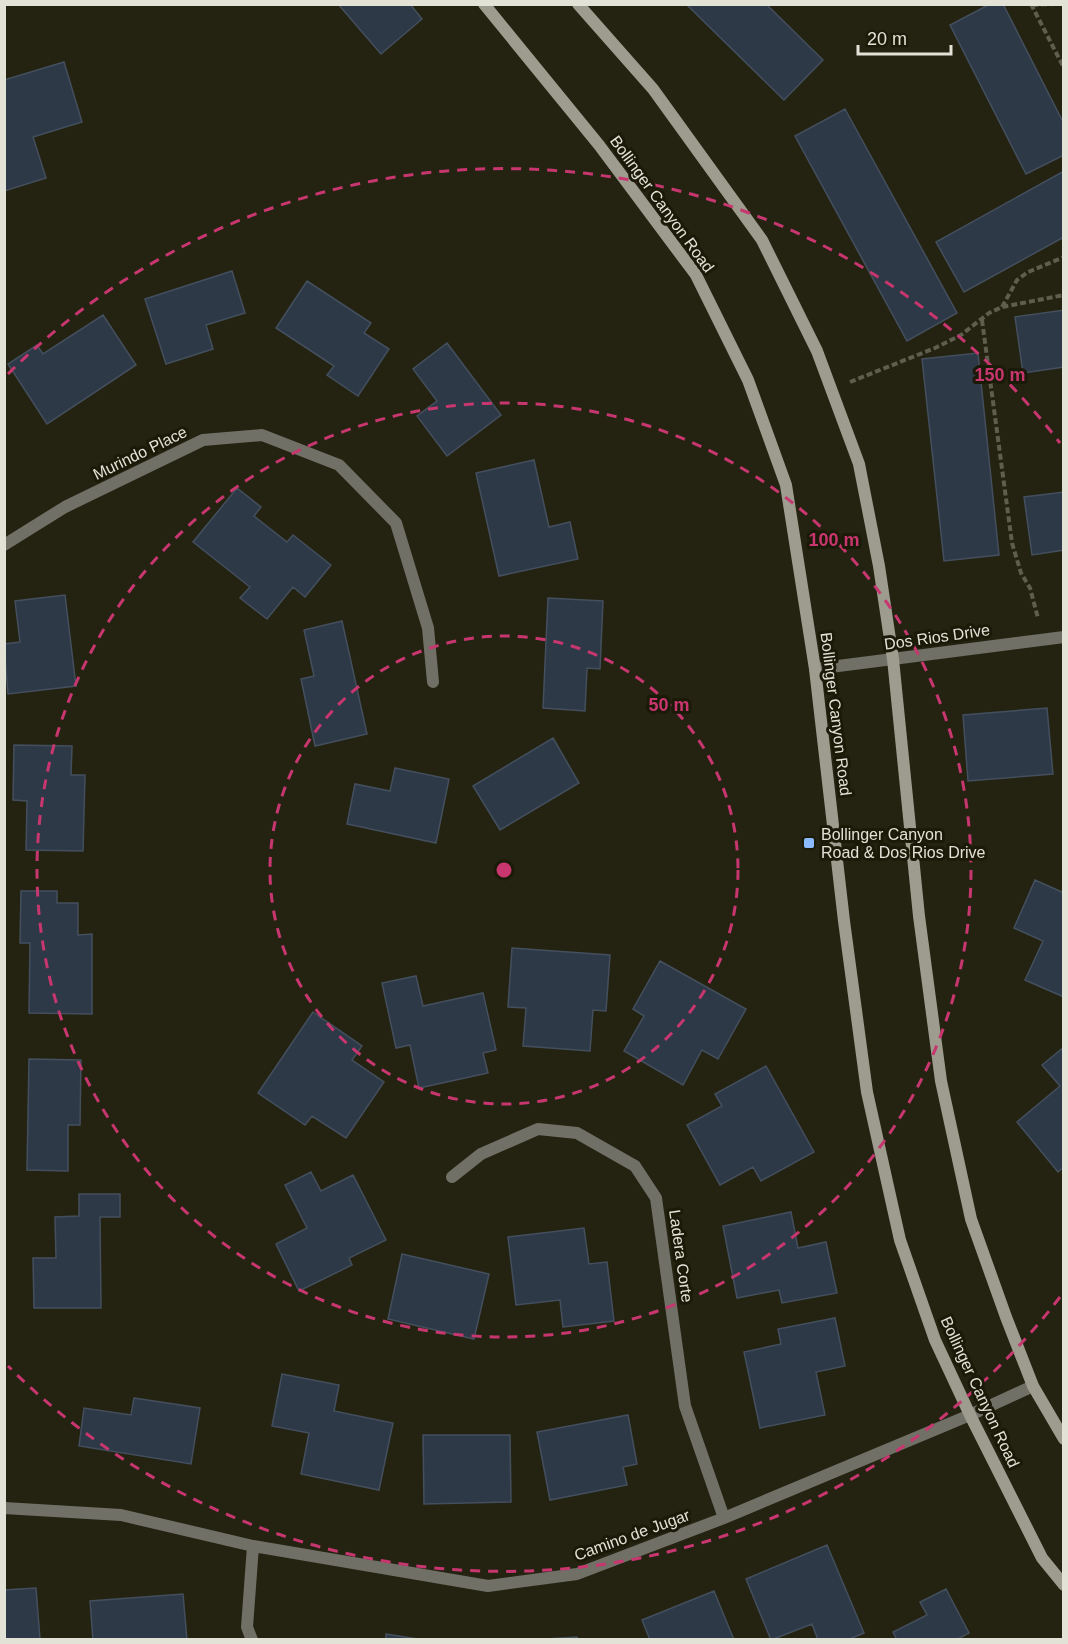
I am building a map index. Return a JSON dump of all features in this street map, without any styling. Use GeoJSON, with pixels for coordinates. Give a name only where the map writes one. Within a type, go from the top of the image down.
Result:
{"type":"FeatureCollection","features":[{"type":"Feature","properties":{"kind":"main road","name":"Bollinger Canyon Road"},"geometry":{"type":"LineString","coordinates":[[484,4],[599,145],[696,275],[748,380],[786,485],[815,669],[844,921],[867,1092],[900,1240],[935,1340],[970,1415],[1042,1558],[1064,1585]]}},
{"type":"Feature","properties":{"kind":"main road"},"geometry":{"type":"LineString","coordinates":[[578,4],[653,89],[762,240],[817,351],[859,464],[879,567],[893,660],[919,916],[941,1081],[971,1219],[1006,1317],[1034,1386],[1064,1439]]}},
{"type":"Feature","properties":{"kind":"street","name":"Murindo Place"},"geometry":{"type":"LineString","coordinates":[[4,545],[65,507],[203,440],[262,435],[339,465],[396,523],[428,628],[433,682]]}},
{"type":"Feature","properties":{"kind":"street","name":"Dos Rios Drive"},"geometry":{"type":"LineString","coordinates":[[815,669],[1064,637]]}},
{"type":"Feature","properties":{"kind":"street","name":"Ladera Corte"},"geometry":{"type":"LineString","coordinates":[[452,1176],[481,1154],[538,1129],[577,1133],[635,1166],[656,1198],[685,1407],[724,1518]]}},
{"type":"Feature","properties":{"kind":"street","name":"Camino de Jugar"},"geometry":{"type":"LineString","coordinates":[[4,1508],[121,1515],[253,1546],[488,1586],[577,1574],[724,1518],[1034,1386]]}},
{"type":"Feature","properties":{"kind":"street"},"geometry":{"type":"LineString","coordinates":[[252,1640],[247,1627],[253,1546]]}},
{"type":"Feature","properties":{"kind":"path"},"geometry":{"type":"LineString","coordinates":[[1054,4],[1031,5],[1064,68]]}},
{"type":"Feature","properties":{"kind":"path"},"geometry":{"type":"LineString","coordinates":[[1002,307],[1017,280],[1028,272],[1064,257]]}},
{"type":"Feature","properties":{"kind":"path"},"geometry":{"type":"LineString","coordinates":[[832,390],[935,348],[961,335],[989,313],[1002,307],[1064,295]]}},
{"type":"Feature","properties":{"kind":"path"},"geometry":{"type":"LineString","coordinates":[[982,320],[1012,543],[1021,573],[1030,588],[1044,639]]}},
{"type":"Feature","properties":{"kind":"building"},"geometry":{"type":"Polygon","coordinates":[[[338,4],[410,4],[422,19],[381,54],[338,4]]]}},
{"type":"Feature","properties":{"kind":"building"},"geometry":{"type":"Polygon","coordinates":[[[686,4],[766,4],[823,60],[784,100],[686,4]]]}},
{"type":"Feature","properties":{"kind":"building"},"geometry":{"type":"Polygon","coordinates":[[[990,4],[1003,4],[1064,124],[1064,155],[1026,174],[950,25],[990,4]]]}},
{"type":"Feature","properties":{"kind":"building"},"geometry":{"type":"Polygon","coordinates":[[[64,62],[82,122],[33,137],[46,178],[4,191],[4,80],[64,62]]]}},
{"type":"Feature","properties":{"kind":"building"},"geometry":{"type":"Polygon","coordinates":[[[845,109],[957,313],[907,341],[795,136],[845,109]]]}},
{"type":"Feature","properties":{"kind":"building"},"geometry":{"type":"Polygon","coordinates":[[[1064,171],[1064,237],[964,292],[936,242],[1064,171]]]}},
{"type":"Feature","properties":{"kind":"building"},"geometry":{"type":"Polygon","coordinates":[[[232,271],[245,313],[206,325],[213,349],[166,364],[145,299],[232,271]]]}},
{"type":"Feature","properties":{"kind":"building"},"geometry":{"type":"Polygon","coordinates":[[[307,281],[371,323],[364,333],[389,349],[358,396],[327,375],[334,366],[276,328],[307,281]]]}},
{"type":"Feature","properties":{"kind":"building"},"geometry":{"type":"Polygon","coordinates":[[[1064,310],[1064,367],[1023,373],[1015,317],[1064,310]]]}},
{"type":"Feature","properties":{"kind":"building"},"geometry":{"type":"Polygon","coordinates":[[[103,315],[136,365],[47,424],[8,364],[37,345],[43,354],[103,315]]]}},
{"type":"Feature","properties":{"kind":"building"},"geometry":{"type":"Polygon","coordinates":[[[447,343],[501,415],[447,456],[417,416],[437,401],[413,369],[447,343]]]}},
{"type":"Feature","properties":{"kind":"building"},"geometry":{"type":"Polygon","coordinates":[[[978,353],[999,555],[944,561],[922,359],[978,353]]]}},
{"type":"Feature","properties":{"kind":"building"},"geometry":{"type":"Polygon","coordinates":[[[534,460],[549,527],[570,522],[578,559],[499,576],[476,473],[534,460]]]}},
{"type":"Feature","properties":{"kind":"building"},"geometry":{"type":"Polygon","coordinates":[[[237,488],[261,507],[254,516],[287,542],[293,535],[331,565],[305,597],[293,587],[267,619],[240,598],[250,587],[193,542],[237,488]]]}},
{"type":"Feature","properties":{"kind":"building"},"geometry":{"type":"Polygon","coordinates":[[[1064,492],[1064,550],[1032,555],[1024,497],[1064,492]]]}},
{"type":"Feature","properties":{"kind":"building"},"geometry":{"type":"Polygon","coordinates":[[[65,595],[76,686],[8,694],[4,644],[20,642],[15,601],[65,595]]]}},
{"type":"Feature","properties":{"kind":"building"},"geometry":{"type":"Polygon","coordinates":[[[548,598],[603,601],[600,669],[587,668],[585,711],[543,708],[548,598]]]}},
{"type":"Feature","properties":{"kind":"building"},"geometry":{"type":"Polygon","coordinates":[[[342,621],[367,734],[315,746],[301,679],[314,676],[304,630],[342,621]]]}},
{"type":"Feature","properties":{"kind":"building"},"geometry":{"type":"Polygon","coordinates":[[[1047,708],[1053,774],[968,781],[963,715],[1047,708]]]}},
{"type":"Feature","properties":{"kind":"building"},"geometry":{"type":"Polygon","coordinates":[[[553,738],[579,783],[500,830],[473,786],[553,738]]]}},
{"type":"Feature","properties":{"kind":"building"},"geometry":{"type":"Polygon","coordinates":[[[14,745],[72,746],[71,775],[85,775],[83,851],[26,850],[27,801],[13,800],[14,745]]]}},
{"type":"Feature","properties":{"kind":"building"},"geometry":{"type":"Polygon","coordinates":[[[395,768],[449,779],[436,843],[347,824],[355,784],[390,791],[395,768]]]}},
{"type":"Feature","properties":{"kind":"building"},"geometry":{"type":"Polygon","coordinates":[[[1035,880],[1064,893],[1064,997],[1025,980],[1043,941],[1014,928],[1035,880]]]}},
{"type":"Feature","properties":{"kind":"building"},"geometry":{"type":"Polygon","coordinates":[[[21,891],[57,891],[57,903],[78,903],[78,935],[92,934],[92,1014],[29,1013],[30,943],[20,943],[21,891]]]}},
{"type":"Feature","properties":{"kind":"building"},"geometry":{"type":"Polygon","coordinates":[[[512,948],[610,955],[606,1011],[593,1010],[590,1051],[523,1046],[526,1008],[508,1007],[512,948]]]}},
{"type":"Feature","properties":{"kind":"building"},"geometry":{"type":"Polygon","coordinates":[[[660,961],[746,1009],[718,1059],[702,1050],[683,1085],[624,1051],[644,1016],[633,1009],[660,961]]]}},
{"type":"Feature","properties":{"kind":"building"},"geometry":{"type":"Polygon","coordinates":[[[416,976],[423,1006],[483,993],[496,1050],[483,1053],[488,1073],[419,1088],[410,1045],[396,1048],[382,983],[416,976]]]}},
{"type":"Feature","properties":{"kind":"building"},"geometry":{"type":"Polygon","coordinates":[[[313,1012],[362,1046],[352,1060],[384,1082],[346,1138],[312,1116],[305,1125],[258,1093],[313,1012]]]}},
{"type":"Feature","properties":{"kind":"building"},"geometry":{"type":"Polygon","coordinates":[[[1064,1047],[1064,1167],[1058,1172],[1017,1122],[1060,1086],[1042,1065],[1064,1047]]]}},
{"type":"Feature","properties":{"kind":"building"},"geometry":{"type":"Polygon","coordinates":[[[29,1059],[81,1060],[80,1125],[68,1125],[68,1171],[27,1170],[29,1059]]]}},
{"type":"Feature","properties":{"kind":"building"},"geometry":{"type":"Polygon","coordinates":[[[766,1066],[814,1152],[761,1181],[753,1167],[720,1185],[687,1125],[722,1106],[715,1094],[766,1066]]]}},
{"type":"Feature","properties":{"kind":"building"},"geometry":{"type":"Polygon","coordinates":[[[311,1172],[321,1191],[353,1175],[386,1240],[349,1258],[352,1265],[299,1291],[276,1244],[307,1228],[285,1185],[311,1172]]]}},
{"type":"Feature","properties":{"kind":"building"},"geometry":{"type":"Polygon","coordinates":[[[79,1194],[120,1194],[120,1217],[100,1217],[101,1308],[34,1308],[33,1258],[56,1258],[55,1217],[79,1216],[79,1194]]]}},
{"type":"Feature","properties":{"kind":"building"},"geometry":{"type":"Polygon","coordinates":[[[791,1212],[798,1248],[826,1242],[837,1293],[782,1303],[779,1290],[737,1298],[723,1226],[791,1212]]]}},
{"type":"Feature","properties":{"kind":"building"},"geometry":{"type":"Polygon","coordinates":[[[584,1228],[589,1264],[607,1262],[614,1321],[563,1327],[560,1300],[516,1305],[508,1237],[584,1228]]]}},
{"type":"Feature","properties":{"kind":"building"},"geometry":{"type":"Polygon","coordinates":[[[402,1254],[489,1274],[474,1339],[388,1319],[402,1254]]]}},
{"type":"Feature","properties":{"kind":"building"},"geometry":{"type":"Polygon","coordinates":[[[835,1318],[845,1366],[816,1372],[825,1415],[760,1428],[744,1352],[781,1344],[778,1329],[835,1318]]]}},
{"type":"Feature","properties":{"kind":"building"},"geometry":{"type":"Polygon","coordinates":[[[282,1374],[339,1385],[334,1411],[393,1423],[379,1490],[301,1474],[309,1433],[272,1426],[282,1374]]]}},
{"type":"Feature","properties":{"kind":"building"},"geometry":{"type":"Polygon","coordinates":[[[134,1398],[200,1408],[191,1464],[79,1446],[84,1408],[131,1415],[134,1398]]]}},
{"type":"Feature","properties":{"kind":"building"},"geometry":{"type":"Polygon","coordinates":[[[628,1415],[637,1464],[623,1467],[627,1485],[550,1500],[537,1432],[628,1415]]]}},
{"type":"Feature","properties":{"kind":"building"},"geometry":{"type":"Polygon","coordinates":[[[423,1435],[510,1435],[511,1502],[424,1504],[423,1435]]]}},
{"type":"Feature","properties":{"kind":"building"},"geometry":{"type":"Polygon","coordinates":[[[827,1545],[864,1633],[847,1640],[818,1640],[812,1624],[771,1640],[746,1579],[827,1545]]]}},
{"type":"Feature","properties":{"kind":"building"},"geometry":{"type":"Polygon","coordinates":[[[36,1588],[40,1639],[4,1640],[4,1590],[36,1588]]]}},
{"type":"Feature","properties":{"kind":"building"},"geometry":{"type":"Polygon","coordinates":[[[946,1589],[969,1633],[956,1640],[897,1640],[893,1632],[927,1615],[920,1602],[946,1589]]]}},
{"type":"Feature","properties":{"kind":"building"},"geometry":{"type":"Polygon","coordinates":[[[714,1591],[734,1640],[650,1640],[642,1620],[714,1591]]]}},
{"type":"Feature","properties":{"kind":"building"},"geometry":{"type":"Polygon","coordinates":[[[183,1594],[187,1640],[93,1640],[90,1601],[183,1594]]]}},
{"type":"Feature","properties":{"kind":"building"},"geometry":{"type":"Polygon","coordinates":[[[386,1634],[424,1640],[386,1640],[386,1634]]]}},
{"type":"Feature","properties":{"kind":"building"},"geometry":{"type":"Polygon","coordinates":[[[577,1637],[578,1640],[531,1640],[577,1637]]]}},
{"type":"Feature","properties":{"kind":"place","name":"Bollinger Canyon Road & Dos Rios Drive"},"geometry":{"type":"Point","coordinates":[809,843]}}]}
